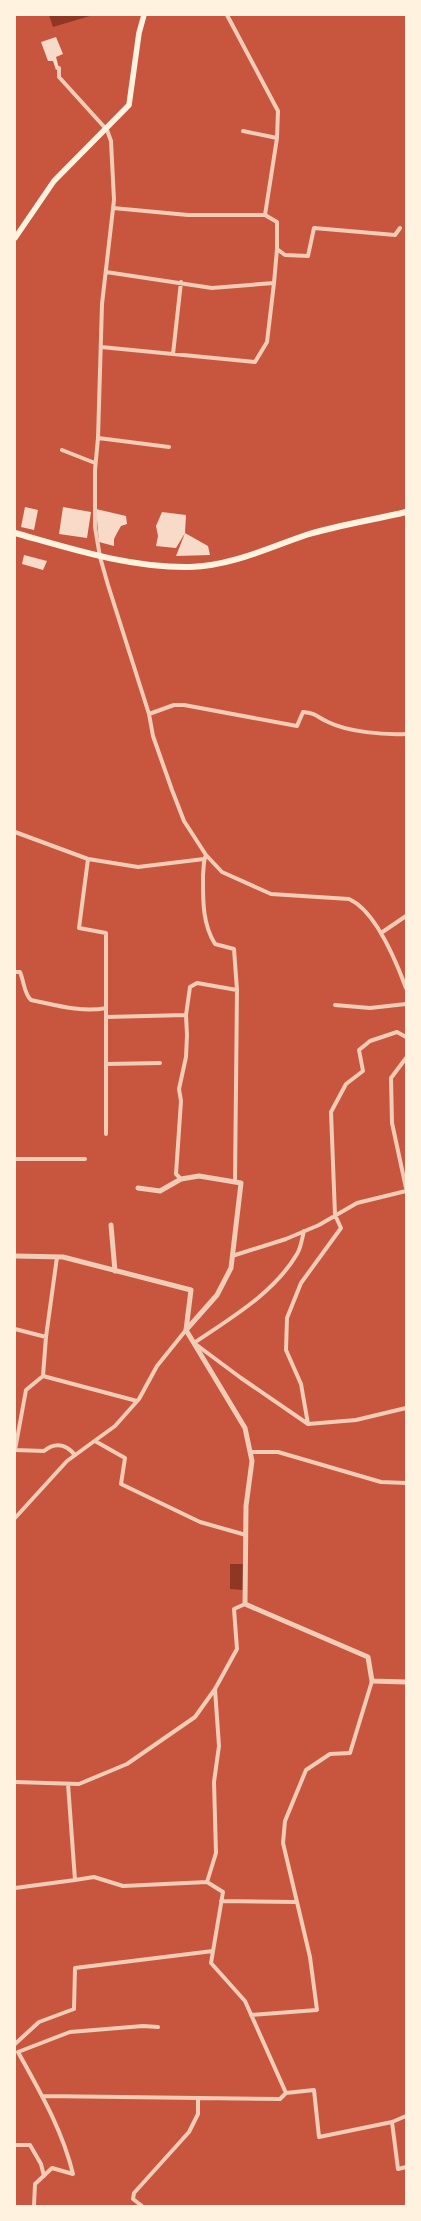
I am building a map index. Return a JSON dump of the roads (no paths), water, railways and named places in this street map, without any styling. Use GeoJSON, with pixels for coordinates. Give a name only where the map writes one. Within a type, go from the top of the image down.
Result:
{"type":"FeatureCollection","features":[{"type":"Feature","properties":{"kind":"main road"},"geometry":{"type":"LineString","coordinates":[[15,238],[54,181],[107,130],[129,105],[139,33],[144,15]]}},
{"type":"Feature","properties":{"kind":"main road"},"geometry":{"type":"LineString","coordinates":[[15,534],[100,557],[155,566],[191,567],[233,561],[307,535],[355,522],[406,512]]}},
{"type":"Feature","properties":{"kind":"street"},"geometry":{"type":"LineString","coordinates":[[228,15],[278,111],[277,138],[265,215]]}},
{"type":"Feature","properties":{"kind":"street"},"geometry":{"type":"LineString","coordinates":[[59,68],[59,77],[107,130],[111,141],[114,200],[102,304],[95,527],[100,557],[149,714],[153,736],[184,821],[205,857],[222,872],[271,894],[349,898],[357,902],[381,933],[406,988]]}},
{"type":"Feature","properties":{"kind":"street"},"geometry":{"type":"LineString","coordinates":[[243,131],[277,138]]}},
{"type":"Feature","properties":{"kind":"street"},"geometry":{"type":"LineString","coordinates":[[100,347],[255,362],[267,342],[274,283],[277,222],[265,215],[188,215],[112,208]]}},
{"type":"Feature","properties":{"kind":"street"},"geometry":{"type":"LineString","coordinates":[[277,248],[285,255],[308,256],[314,228],[395,235],[400,228]]}},
{"type":"Feature","properties":{"kind":"street"},"geometry":{"type":"LineString","coordinates":[[106,272],[212,288],[274,283]]}},
{"type":"Feature","properties":{"kind":"street"},"geometry":{"type":"LineString","coordinates":[[173,354],[181,282]]}},
{"type":"Feature","properties":{"kind":"street"},"geometry":{"type":"LineString","coordinates":[[98,438],[169,447]]}},
{"type":"Feature","properties":{"kind":"street"},"geometry":{"type":"LineString","coordinates":[[62,450],[96,463]]}},
{"type":"Feature","properties":{"kind":"street"},"geometry":{"type":"LineString","coordinates":[[149,714],[174,705],[184,705],[297,726],[303,712],[314,713],[329,722],[366,732],[406,734]]}},
{"type":"Feature","properties":{"kind":"street"},"geometry":{"type":"LineString","coordinates":[[15,832],[88,859],[138,867],[205,857]]}},
{"type":"Feature","properties":{"kind":"street"},"geometry":{"type":"LineString","coordinates":[[205,857],[202,903],[207,928],[215,944],[234,949],[237,990],[235,1182]]}},
{"type":"Feature","properties":{"kind":"street"},"geometry":{"type":"LineString","coordinates":[[88,859],[79,928],[106,933],[106,1134]]}},
{"type":"Feature","properties":{"kind":"street"},"geometry":{"type":"LineString","coordinates":[[381,933],[406,916]]}},
{"type":"Feature","properties":{"kind":"street"},"geometry":{"type":"LineString","coordinates":[[15,972],[20,972],[27,997],[31,1000],[67,1008],[97,1010],[106,1008]]}},
{"type":"Feature","properties":{"kind":"street"},"geometry":{"type":"LineString","coordinates":[[401,975],[406,973]]}},
{"type":"Feature","properties":{"kind":"street"},"geometry":{"type":"LineString","coordinates":[[181,1179],[176,1174],[181,1101],[179,1089],[186,1057],[186,1015],[190,987],[198,983],[237,990]]}},
{"type":"Feature","properties":{"kind":"street"},"geometry":{"type":"LineString","coordinates":[[335,1005],[370,1008],[406,1004]]}},
{"type":"Feature","properties":{"kind":"street"},"geometry":{"type":"LineString","coordinates":[[106,1017],[186,1015]]}},
{"type":"Feature","properties":{"kind":"street"},"geometry":{"type":"LineString","coordinates":[[308,1424],[301,1384],[286,1350],[287,1318],[301,1282],[341,1228],[335,1216],[330,1112],[346,1084],[363,1071],[360,1050],[370,1041],[397,1032],[406,1037]]}},
{"type":"Feature","properties":{"kind":"street"},"geometry":{"type":"LineString","coordinates":[[232,1256],[304,1231],[357,1203],[406,1190],[392,1123],[391,1078],[406,1058]]}},
{"type":"Feature","properties":{"kind":"street"},"geometry":{"type":"LineString","coordinates":[[106,1064],[160,1063]]}},
{"type":"Feature","properties":{"kind":"street"},"geometry":{"type":"LineString","coordinates":[[15,1159],[85,1159]]}},
{"type":"Feature","properties":{"kind":"street"},"geometry":{"type":"LineString","coordinates":[[15,1518],[66,1461],[115,1426],[137,1401],[157,1366],[217,1295],[230,1268],[241,1183],[198,1176],[181,1179],[160,1191],[138,1188]]}},
{"type":"Feature","properties":{"kind":"street"},"geometry":{"type":"LineString","coordinates":[[112,1225],[115,1271]]}},
{"type":"Feature","properties":{"kind":"street"},"geometry":{"type":"LineString","coordinates":[[194,1343],[256,1299],[278,1279],[298,1252],[304,1231]]}},
{"type":"Feature","properties":{"kind":"street"},"geometry":{"type":"LineString","coordinates":[[15,1256],[57,1257],[191,1290],[186,1330],[245,1428],[252,1461],[246,1506],[245,1604]]}},
{"type":"Feature","properties":{"kind":"street"},"geometry":{"type":"LineString","coordinates":[[57,1257],[46,1337],[43,1376],[26,1390],[15,1450],[44,1451],[51,1446],[59,1445],[69,1448],[75,1455]]}},
{"type":"Feature","properties":{"kind":"street"},"geometry":{"type":"LineString","coordinates":[[15,1329],[46,1337]]}},
{"type":"Feature","properties":{"kind":"street"},"geometry":{"type":"LineString","coordinates":[[194,1343],[308,1424],[356,1420],[406,1408]]}},
{"type":"Feature","properties":{"kind":"street"},"geometry":{"type":"LineString","coordinates":[[43,1376],[137,1401]]}},
{"type":"Feature","properties":{"kind":"street"},"geometry":{"type":"LineString","coordinates":[[95,1441],[124,1458],[121,1484],[200,1522],[246,1535]]}},
{"type":"Feature","properties":{"kind":"street"},"geometry":{"type":"LineString","coordinates":[[250,1452],[278,1452],[381,1482],[406,1483]]}},
{"type":"Feature","properties":{"kind":"street"},"geometry":{"type":"LineString","coordinates":[[15,1782],[79,1784],[127,1764],[195,1717],[215,1690],[237,1649],[234,1609],[245,1604],[368,1657],[372,1681],[350,1753],[330,1754],[306,1770],[285,1821],[283,1843],[310,1957],[317,2010],[251,2015]]}},
{"type":"Feature","properties":{"kind":"street"},"geometry":{"type":"LineString","coordinates":[[372,1681],[406,1682]]}},
{"type":"Feature","properties":{"kind":"street"},"geometry":{"type":"LineString","coordinates":[[207,1882],[216,1852],[214,1782],[219,1746],[215,1690]]}},
{"type":"Feature","properties":{"kind":"street"},"geometry":{"type":"LineString","coordinates":[[68,1784],[74,1880]]}},
{"type":"Feature","properties":{"kind":"street"},"geometry":{"type":"LineString","coordinates":[[15,1888],[94,1877],[124,1886],[207,1882],[223,1892],[211,1962],[245,2002],[286,2093]]}},
{"type":"Feature","properties":{"kind":"street"},"geometry":{"type":"LineString","coordinates":[[221,1901],[297,1902]]}},
{"type":"Feature","properties":{"kind":"street"},"geometry":{"type":"LineString","coordinates":[[15,2044],[39,2022],[74,2009],[75,1968],[213,1952]]}},
{"type":"Feature","properties":{"kind":"street"},"geometry":{"type":"LineString","coordinates":[[34,2206],[35,2184],[52,2168],[73,2174],[66,2146],[43,2096],[17,2051],[70,2032],[143,2026],[158,2027]]}},
{"type":"Feature","properties":{"kind":"street"},"geometry":{"type":"LineString","coordinates":[[43,2096],[280,2099],[286,2093],[314,2090],[319,2137],[392,2122],[406,2116]]}},
{"type":"Feature","properties":{"kind":"street"},"geometry":{"type":"LineString","coordinates":[[142,2206],[133,2199],[134,2193],[189,2132],[198,2114],[198,2098]]}},
{"type":"Feature","properties":{"kind":"street"},"geometry":{"type":"LineString","coordinates":[[392,2122],[398,2169],[406,2167]]}},
{"type":"Feature","properties":{"kind":"street"},"geometry":{"type":"LineString","coordinates":[[15,2145],[30,2145],[41,2164],[44,2176]]}}]}
